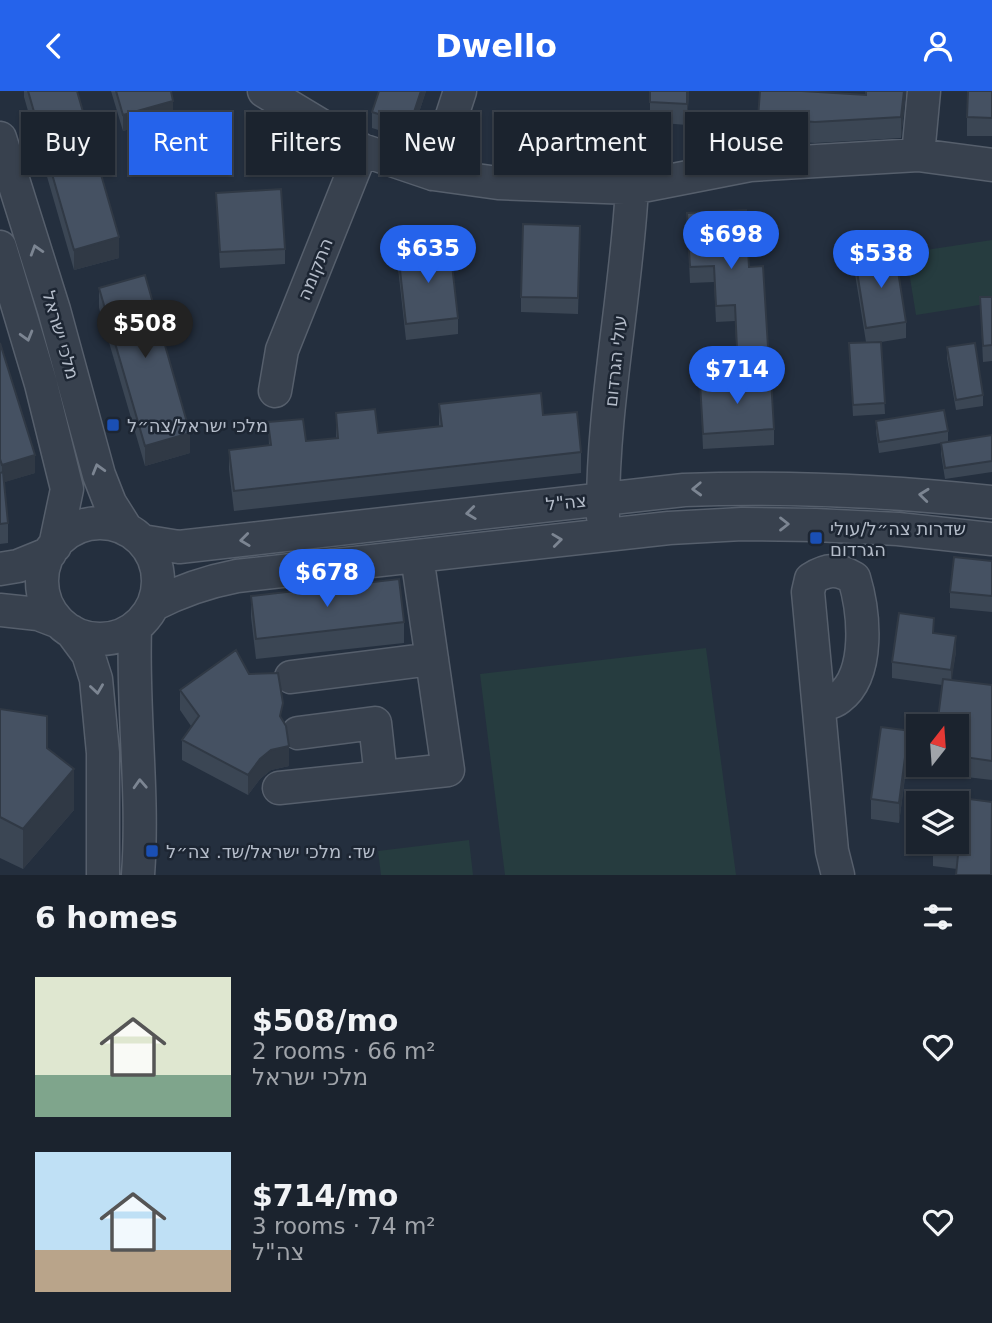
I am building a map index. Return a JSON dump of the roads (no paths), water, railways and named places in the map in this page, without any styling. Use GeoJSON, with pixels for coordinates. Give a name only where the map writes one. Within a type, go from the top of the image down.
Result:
{"type":"FeatureCollection","features":[{"type":"Feature","properties":{"kind":"street"},"geometry":{"type":"LineString","coordinates":[[264,91],[299,112]]}},
{"type":"Feature","properties":{"kind":"street"},"geometry":{"type":"LineString","coordinates":[[453,112],[460,91]]}},
{"type":"Feature","properties":{"kind":"street"},"geometry":{"type":"LineString","coordinates":[[918,155],[924,91]]}},
{"type":"Feature","properties":{"kind":"street","name":"מלכי ישראל"},"geometry":{"type":"LineString","coordinates":[[0,138],[54,310],[99,475],[110,502],[134,536]]}},
{"type":"Feature","properties":{"kind":"street"},"geometry":{"type":"LineString","coordinates":[[440,175],[498,183],[632,188],[750,165],[918,155],[992,165]]}},
{"type":"Feature","properties":{"kind":"street","name":"התקומה"},"geometry":{"type":"LineString","coordinates":[[275,391],[282,350],[352,175]]}},
{"type":"Feature","properties":{"kind":"street","name":"עולי הגרדום"},"geometry":{"type":"LineString","coordinates":[[603,534],[605,448],[632,188]]}},
{"type":"Feature","properties":{"kind":"street","name":"מלכי ישראל"},"geometry":{"type":"LineString","coordinates":[[0,247],[41,384],[66,489],[52,550]]}},
{"type":"Feature","properties":{"kind":"street","name":"צה\"ל"},"geometry":{"type":"LineString","coordinates":[[134,536],[179,547],[603,498],[751,487],[895,492],[992,502]]}},
{"type":"Feature","properties":{"kind":"street","name":"צה\"ל"},"geometry":{"type":"LineString","coordinates":[[144,617],[178,592],[206,582],[237,576],[603,534],[718,525],[815,524],[992,539]]}},
{"type":"Feature","properties":{"kind":"street"},"geometry":{"type":"LineString","coordinates":[[103,875],[103,753],[96,679],[88,654],[52,612],[43,589],[45,565],[52,550],[64,536],[88,525],[115,525],[134,536],[152,555],[158,572],[158,589],[144,617],[134,677],[140,789],[138,875]]}},
{"type":"Feature","properties":{"kind":"street"},"geometry":{"type":"LineString","coordinates":[[0,569],[18,566],[52,550]]}},
{"type":"Feature","properties":{"kind":"street"},"geometry":{"type":"LineString","coordinates":[[279,787],[448,770],[417,557]]}},
{"type":"Feature","properties":{"kind":"street"},"geometry":{"type":"LineString","coordinates":[[0,610],[38,614],[97,639],[123,635],[144,617]]}},
{"type":"Feature","properties":{"kind":"street"},"geometry":{"type":"LineString","coordinates":[[291,677],[432,659]]}},
{"type":"Feature","properties":{"kind":"street"},"geometry":{"type":"LineString","coordinates":[[818,706],[832,851],[838,875]]}},
{"type":"Feature","properties":{"kind":"street"},"geometry":{"type":"LineString","coordinates":[[298,733],[375,723],[381,777]]}},
{"type":"Feature","properties":{"kind":"place","name":"מלכי ישראל/צה״ל"},"geometry":{"type":"Point","coordinates":[113,425]}},
{"type":"Feature","properties":{"kind":"place","name":"שדרות צה״ל/עולי הגרדום"},"geometry":{"type":"Point","coordinates":[816,538]}},
{"type":"Feature","properties":{"kind":"place","name":"שד. מלכי ישראל/שד. צה״ל"},"geometry":{"type":"Point","coordinates":[152,851]}}]}
